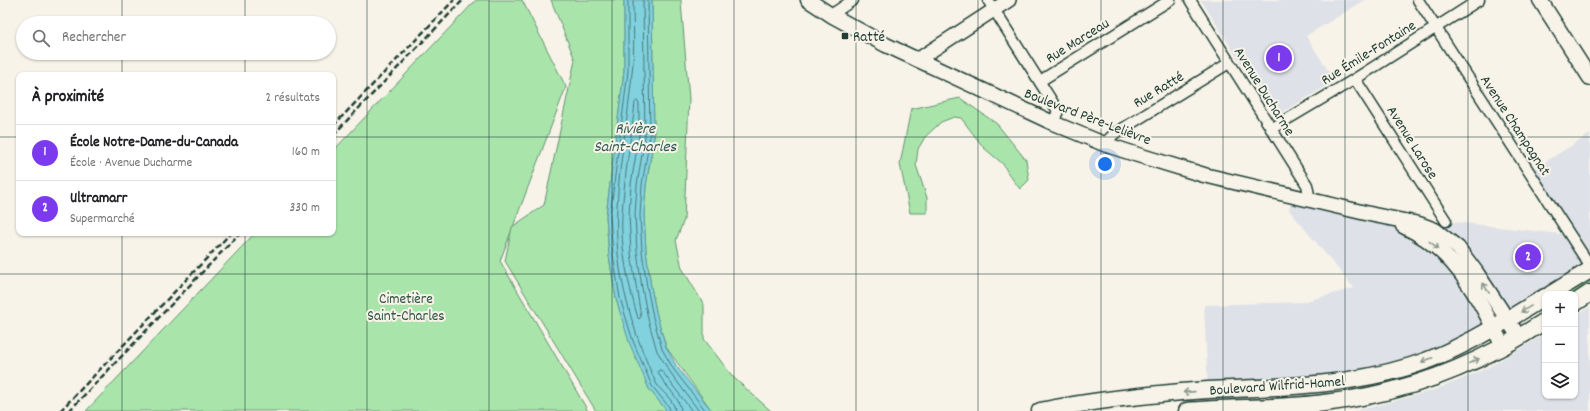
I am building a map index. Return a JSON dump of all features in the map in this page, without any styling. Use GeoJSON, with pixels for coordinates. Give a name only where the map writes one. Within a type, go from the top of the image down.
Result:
{"type":"FeatureCollection","features":[{"type":"Feature","properties":{"kind":"main road","name":"Boulevard Père-Lelièvre"},"geometry":{"type":"LineString","coordinates":[[808,0],[831,15],[886,46],[1053,123],[1104,144],[1178,168],[1374,215],[1419,224],[1435,230],[1446,237],[1458,248],[1476,272],[1519,337]]}},
{"type":"Feature","properties":{"kind":"main road"},"geometry":{"type":"LineString","coordinates":[[1540,0],[1590,78]]}},
{"type":"Feature","properties":{"kind":"main road","name":"Boulevard Père-Lelièvre"},"geometry":{"type":"LineString","coordinates":[[1374,215],[1416,232],[1442,251],[1456,266],[1467,283],[1503,346]]}},
{"type":"Feature","properties":{"kind":"main road"},"geometry":{"type":"LineString","coordinates":[[1556,291],[1590,270]]}},
{"type":"Feature","properties":{"kind":"main road"},"geometry":{"type":"LineString","coordinates":[[1578,301],[1590,293]]}},
{"type":"Feature","properties":{"kind":"main road","name":"Boulevard Wilfrid-Hamel"},"geometry":{"type":"LineString","coordinates":[[1040,411],[1153,394],[1292,387],[1352,380],[1412,366],[1456,348],[1508,320],[1542,299]]}},
{"type":"Feature","properties":{"kind":"main road","name":"Boulevard Wilfrid-Hamel"},"geometry":{"type":"LineString","coordinates":[[1187,411],[1304,405],[1375,395],[1432,378],[1461,367],[1503,346],[1542,323]]}},
{"type":"Feature","properties":{"kind":"street"},"geometry":{"type":"LineString","coordinates":[[831,15],[853,0]]}},
{"type":"Feature","properties":{"kind":"street"},"geometry":{"type":"LineString","coordinates":[[917,60],[991,5],[1009,0]]}},
{"type":"Feature","properties":{"kind":"street","name":"Rue Marceau"},"geometry":{"type":"LineString","coordinates":[[1040,81],[1170,0]]}},
{"type":"Feature","properties":{"kind":"street","name":"Avenue Ducharme"},"geometry":{"type":"LineString","coordinates":[[1190,0],[1307,185],[1310,200]]}},
{"type":"Feature","properties":{"kind":"street","name":"Avenue Champagnat"},"geometry":{"type":"LineString","coordinates":[[1418,0],[1590,266]]}},
{"type":"Feature","properties":{"kind":"street","name":"Rue Émile-Fontaine"},"geometry":{"type":"LineString","coordinates":[[1271,129],[1355,79],[1479,0]]}},
{"type":"Feature","properties":{"kind":"street"},"geometry":{"type":"LineString","coordinates":[[991,5],[1058,111],[1053,123]]}},
{"type":"Feature","properties":{"kind":"street","name":"Rue Ratté"},"geometry":{"type":"LineString","coordinates":[[1104,144],[1114,134],[1230,63]]}},
{"type":"Feature","properties":{"kind":"street","name":"Avenue Larose"},"geometry":{"type":"LineString","coordinates":[[1355,79],[1446,221]]}},
{"type":"Feature","properties":{"kind":"shaded area"},"geometry":{"type":"Polygon","coordinates":[[[1201,0],[1365,0],[1306,36],[1335,81],[1276,116],[1201,0]]]}},
{"type":"Feature","properties":{"kind":"shaded area"},"geometry":{"type":"Polygon","coordinates":[[[1590,134],[1590,270],[1551,291],[1542,291],[1542,296],[1412,366],[1208,390],[1204,305],[1303,302],[1354,288],[1289,210],[1292,196],[1420,226],[1446,221],[1569,235],[1529,172],[1590,134]]]}},
{"type":"Feature","properties":{"kind":"shaded area"},"geometry":{"type":"Polygon","coordinates":[[[1590,307],[1590,411],[1353,411],[1434,390],[1462,379],[1487,368],[1542,336],[1542,399],[1578,399],[1578,314],[1590,307]]]}},
{"type":"Feature","properties":{"kind":"green space","name":"Cimetière Saint-Charles"},"geometry":{"type":"Polygon","coordinates":[[[476,0],[522,0],[566,87],[500,261],[588,411],[86,411],[252,236],[336,236],[336,148],[476,0]]]}},
{"type":"Feature","properties":{"kind":"green space"},"geometry":{"type":"Polygon","coordinates":[[[551,0],[624,0],[624,71],[606,216],[609,256],[616,299],[649,389],[667,411],[596,411],[505,261],[512,227],[544,205],[575,60],[551,0]]]}},
{"type":"Feature","properties":{"kind":"green space"},"geometry":{"type":"Polygon","coordinates":[[[652,0],[681,0],[689,99],[684,220],[676,240],[682,268],[704,305],[704,339],[733,377],[771,411],[712,411],[666,347],[657,316],[646,251],[644,215],[646,186],[654,137],[652,0]]]}},
{"type":"Feature","properties":{"kind":"green space"},"geometry":{"type":"Polygon","coordinates":[[[960,98],[997,124],[1026,160],[1029,180],[1020,189],[1003,164],[984,148],[961,118],[954,117],[941,122],[925,137],[918,149],[916,165],[927,198],[927,213],[910,213],[900,164],[911,109],[960,98]]]}},
{"type":"Feature","properties":{"kind":"green space"},"geometry":{"type":"Polygon","coordinates":[[[1590,278],[1590,282],[1577,291],[1569,291],[1590,278]]]}},
{"type":"Feature","properties":{"kind":"water","name":"Rivière Saint-Charles"},"geometry":{"type":"Polygon","coordinates":[[[624,0],[652,0],[654,137],[646,186],[644,215],[646,251],[657,316],[666,347],[677,367],[712,411],[667,411],[649,389],[629,342],[616,299],[609,256],[606,216],[624,71],[624,0]]]}},
{"type":"Feature","properties":{"kind":"railway"},"geometry":{"type":"LineString","coordinates":[[336,123],[454,0]]}},
{"type":"Feature","properties":{"kind":"railway"},"geometry":{"type":"LineString","coordinates":[[336,132],[463,0]]}},
{"type":"Feature","properties":{"kind":"railway"},"geometry":{"type":"LineString","coordinates":[[60,411],[228,236]]}},
{"type":"Feature","properties":{"kind":"railway"},"geometry":{"type":"LineString","coordinates":[[69,411],[237,236]]}},
{"type":"Feature","properties":{"kind":"place","name":"Ratté"},"geometry":{"type":"Point","coordinates":[845,36]}},
{"type":"Feature","properties":{"kind":"place","name":"École Notre-Dame-du-Canada"},"geometry":{"type":"Point","coordinates":[1279,58]}},
{"type":"Feature","properties":{"kind":"place","name":"Ultramarr"},"geometry":{"type":"Point","coordinates":[1528,257]}}]}
